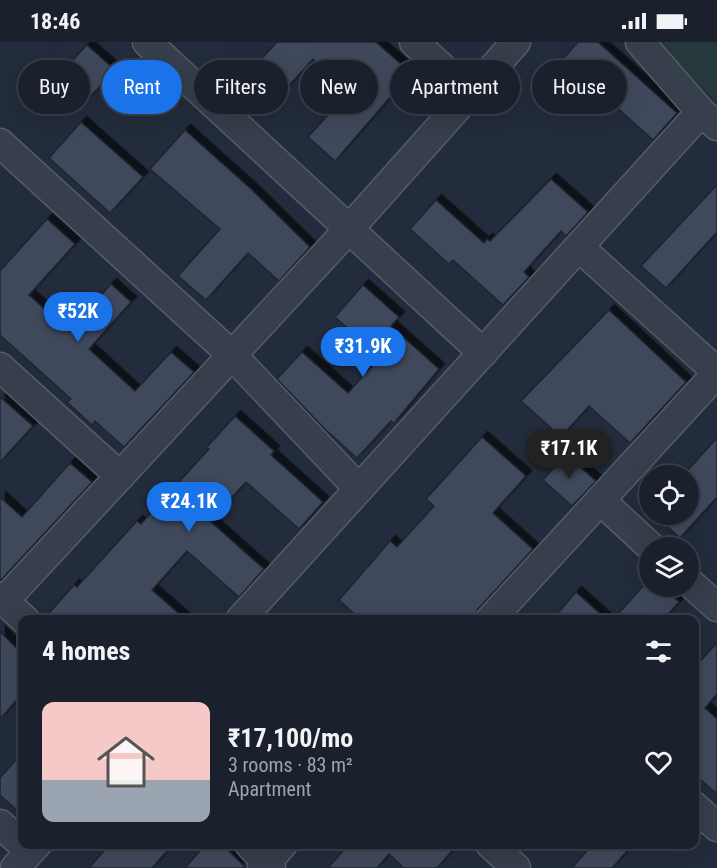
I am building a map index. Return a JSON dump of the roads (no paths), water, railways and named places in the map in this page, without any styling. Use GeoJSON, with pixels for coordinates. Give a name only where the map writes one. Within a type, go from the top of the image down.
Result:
{"type":"FeatureCollection","features":[{"type":"Feature","properties":{"kind":"street"},"geometry":{"type":"LineString","coordinates":[[147,42],[483,353]]}},
{"type":"Feature","properties":{"kind":"street"},"geometry":{"type":"LineString","coordinates":[[414,42],[434,60]]}},
{"type":"Feature","properties":{"kind":"street"},"geometry":{"type":"LineString","coordinates":[[500,60],[516,42]]}},
{"type":"Feature","properties":{"kind":"street"},"geometry":{"type":"LineString","coordinates":[[245,615],[579,247],[709,119],[640,42]]}},
{"type":"Feature","properties":{"kind":"street"},"geometry":{"type":"LineString","coordinates":[[20,615],[2,599],[120,476],[349,229],[451,114]]}},
{"type":"Feature","properties":{"kind":"street"},"geometry":{"type":"LineString","coordinates":[[0,143],[232,355],[359,489]]}},
{"type":"Feature","properties":{"kind":"street"},"geometry":{"type":"LineString","coordinates":[[495,615],[717,373],[579,247]]}},
{"type":"Feature","properties":{"kind":"street"},"geometry":{"type":"LineString","coordinates":[[0,367],[120,476]]}},
{"type":"Feature","properties":{"kind":"street"},"geometry":{"type":"LineString","coordinates":[[600,500],[640,537]]}},
{"type":"Feature","properties":{"kind":"street"},"geometry":{"type":"LineString","coordinates":[[699,591],[717,607]]}},
{"type":"Feature","properties":{"kind":"street"},"geometry":{"type":"LineString","coordinates":[[699,811],[717,827]]}},
{"type":"Feature","properties":{"kind":"street"},"geometry":{"type":"LineString","coordinates":[[0,824],[18,846]]}},
{"type":"Feature","properties":{"kind":"street"},"geometry":{"type":"LineString","coordinates":[[495,849],[516,868]]}}]}
